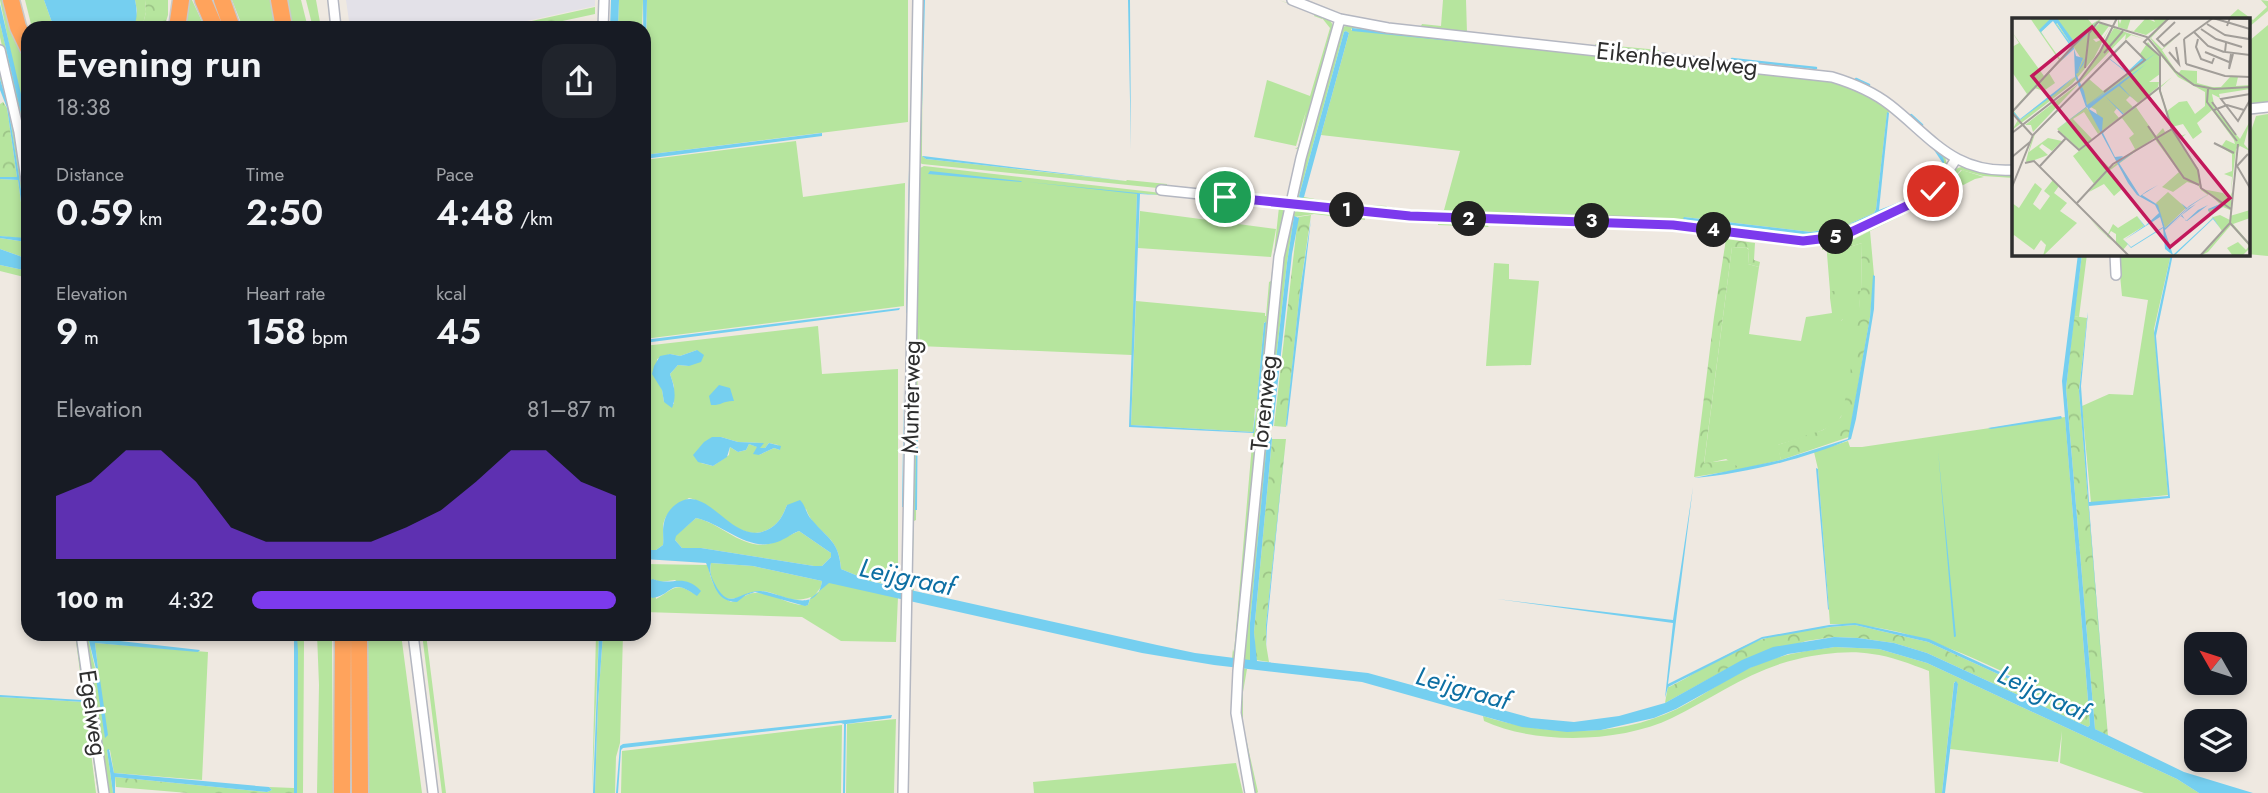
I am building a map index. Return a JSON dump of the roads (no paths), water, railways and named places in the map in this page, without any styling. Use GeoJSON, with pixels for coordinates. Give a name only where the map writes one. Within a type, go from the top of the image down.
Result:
{"type":"FeatureCollection","features":[{"type":"Feature","properties":{"kind":"highway"},"geometry":{"type":"LineString","coordinates":[[11,0],[21,33]]}},
{"type":"Feature","properties":{"kind":"highway"},"geometry":{"type":"LineString","coordinates":[[21,0],[27,21]]}},
{"type":"Feature","properties":{"kind":"highway"},"geometry":{"type":"LineString","coordinates":[[178,21],[181,0]]}},
{"type":"Feature","properties":{"kind":"highway"},"geometry":{"type":"LineString","coordinates":[[203,0],[212,21]]}},
{"type":"Feature","properties":{"kind":"highway"},"geometry":{"type":"LineString","coordinates":[[222,0],[230,21]]}},
{"type":"Feature","properties":{"kind":"highway"},"geometry":{"type":"LineString","coordinates":[[279,0],[283,21]]}},
{"type":"Feature","properties":{"kind":"highway"},"geometry":{"type":"LineString","coordinates":[[342,793],[343,641]]}},
{"type":"Feature","properties":{"kind":"highway"},"geometry":{"type":"LineString","coordinates":[[359,641],[360,793]]}},
{"type":"Feature","properties":{"kind":"street"},"geometry":{"type":"LineString","coordinates":[[333,0],[335,21]]}},
{"type":"Feature","properties":{"kind":"street"},"geometry":{"type":"LineString","coordinates":[[603,21],[604,0]]}},
{"type":"Feature","properties":{"kind":"street","name":"Munterweg"},"geometry":{"type":"LineString","coordinates":[[903,793],[918,0]]}},
{"type":"Feature","properties":{"kind":"street","name":"Eikenheuvelweg"},"geometry":{"type":"LineString","coordinates":[[1292,0],[1316,4],[1340,19],[1388,28],[1832,77],[1854,84],[1888,103],[1956,159],[1986,169],[2012,170]]}},
{"type":"Feature","properties":{"kind":"street","name":"Torenweg"},"geometry":{"type":"LineString","coordinates":[[1250,793],[1236,713],[1238,671],[1279,257],[1289,204],[1340,19]]}},
{"type":"Feature","properties":{"kind":"street"},"geometry":{"type":"LineString","coordinates":[[0,50],[21,146]]}},
{"type":"Feature","properties":{"kind":"street"},"geometry":{"type":"LineString","coordinates":[[2250,109],[2268,107]]}},
{"type":"Feature","properties":{"kind":"street"},"geometry":{"type":"LineString","coordinates":[[1161,190],[1432,218],[1673,225],[1788,240],[1817,240],[1851,232],[1925,197],[1941,182],[1956,159]]}},
{"type":"Feature","properties":{"kind":"street"},"geometry":{"type":"LineString","coordinates":[[2115,256],[2116,275]]}},
{"type":"Feature","properties":{"kind":"street","name":"Egelweg"},"geometry":{"type":"LineString","coordinates":[[82,641],[104,793]]}},
{"type":"Feature","properties":{"kind":"street"},"geometry":{"type":"LineString","coordinates":[[414,641],[433,793]]}},
{"type":"Feature","properties":{"kind":"water"},"geometry":{"type":"Polygon","coordinates":[[[44,0],[135,0],[137,10],[136,21],[52,21],[44,0]]]}},
{"type":"Feature","properties":{"kind":"water"},"geometry":{"type":"Polygon","coordinates":[[[611,0],[619,0],[618,21],[610,21],[611,0]]]}},
{"type":"Feature","properties":{"kind":"water"},"geometry":{"type":"Polygon","coordinates":[[[643,0],[647,0],[646,21],[643,21],[643,0]]]}},
{"type":"Feature","properties":{"kind":"water"},"geometry":{"type":"Polygon","coordinates":[[[923,0],[925,0],[921,146],[923,0]]]}},
{"type":"Feature","properties":{"kind":"water"},"geometry":{"type":"Polygon","coordinates":[[[1128,0],[1130,0],[1131,150],[1128,0]]]}},
{"type":"Feature","properties":{"kind":"water"},"geometry":{"type":"Polygon","coordinates":[[[0,4],[21,94],[21,114],[0,23],[0,4]]]}},
{"type":"Feature","properties":{"kind":"water"},"geometry":{"type":"Polygon","coordinates":[[[1352,28],[1599,56],[1352,31],[1352,28]]]}},
{"type":"Feature","properties":{"kind":"water"},"geometry":{"type":"Polygon","coordinates":[[[1346,31],[1349,33],[1304,197],[1301,199],[1299,196],[1346,31]]]}},
{"type":"Feature","properties":{"kind":"water"},"geometry":{"type":"Polygon","coordinates":[[[0,79],[8,105],[21,202],[18,180],[0,179],[17,177],[7,108],[0,90],[0,79]]]}},
{"type":"Feature","properties":{"kind":"water"},"geometry":{"type":"Polygon","coordinates":[[[1887,112],[1879,210],[1916,193],[1931,180],[1942,162],[1932,147],[1942,156],[1944,163],[1939,175],[1926,187],[1908,199],[1846,225],[1874,213],[1876,209],[1887,112]]]}},
{"type":"Feature","properties":{"kind":"water"},"geometry":{"type":"Polygon","coordinates":[[[822,133],[822,136],[651,158],[651,154],[822,133]]]}},
{"type":"Feature","properties":{"kind":"water"},"geometry":{"type":"Polygon","coordinates":[[[923,156],[1127,181],[926,159],[923,156]]]}},
{"type":"Feature","properties":{"kind":"water"},"geometry":{"type":"Polygon","coordinates":[[[909,170],[911,170],[906,313],[909,170]]]}},
{"type":"Feature","properties":{"kind":"water"},"geometry":{"type":"Polygon","coordinates":[[[930,171],[1021,181],[1022,182],[928,174],[930,171]]]}},
{"type":"Feature","properties":{"kind":"water"},"geometry":{"type":"Polygon","coordinates":[[[1028,182],[1158,195],[1140,194],[1131,425],[1253,432],[1256,407],[1254,433],[1129,427],[1137,194],[1028,182]]]}},
{"type":"Feature","properties":{"kind":"water"},"geometry":{"type":"Polygon","coordinates":[[[1294,216],[1299,218],[1292,254],[1273,426],[1270,426],[1287,263],[1294,216]]]}},
{"type":"Feature","properties":{"kind":"water"},"geometry":{"type":"Polygon","coordinates":[[[1311,219],[1287,427],[1300,290],[1311,219]]]}},
{"type":"Feature","properties":{"kind":"water"},"geometry":{"type":"Polygon","coordinates":[[[1683,219],[1811,232],[1843,226],[1811,234],[1799,234],[1712,225],[1683,219]]]}},
{"type":"Feature","properties":{"kind":"water"},"geometry":{"type":"Polygon","coordinates":[[[0,238],[21,238],[21,241],[0,238]]]}},
{"type":"Feature","properties":{"kind":"water"},"geometry":{"type":"Polygon","coordinates":[[[0,249],[21,256],[21,270],[0,265],[0,249]]]}},
{"type":"Feature","properties":{"kind":"water"},"geometry":{"type":"Polygon","coordinates":[[[2078,256],[2082,256],[2066,388],[2095,729],[2184,772],[2253,793],[2199,793],[2177,779],[1927,663],[1879,649],[1835,647],[1788,654],[1750,668],[1676,709],[1654,718],[1601,730],[1567,732],[1522,727],[1362,682],[1214,665],[1142,653],[829,583],[819,592],[822,581],[753,566],[711,563],[711,576],[706,563],[651,559],[651,550],[663,545],[665,518],[675,505],[687,499],[698,500],[742,530],[754,533],[771,528],[780,520],[787,505],[800,500],[810,518],[835,546],[841,569],[870,581],[1195,653],[1250,660],[1250,623],[1267,442],[1270,434],[1272,439],[1254,632],[1257,661],[1368,673],[1531,718],[1574,722],[1619,716],[1665,703],[1742,660],[1773,647],[1834,637],[1894,643],[1927,653],[2088,727],[2090,725],[2062,381],[2078,256]],[[696,518],[675,540],[682,548],[701,548],[814,566],[822,566],[831,557],[831,553],[799,531],[781,541],[764,544],[744,540],[696,518]]]}},
{"type":"Feature","properties":{"kind":"water"},"geometry":{"type":"Polygon","coordinates":[[[2173,256],[2156,336],[2170,498],[2089,506],[2107,731],[2079,391],[2088,312],[2081,386],[2089,502],[2168,496],[2154,333],[2173,256]]]}},
{"type":"Feature","properties":{"kind":"water"},"geometry":{"type":"Polygon","coordinates":[[[1873,275],[1874,309],[1851,439],[1774,464],[1694,478],[1781,460],[1848,439],[1870,317],[1873,275]]]}},
{"type":"Feature","properties":{"kind":"water"},"geometry":{"type":"Polygon","coordinates":[[[900,308],[651,342],[651,339],[900,308]]]}},
{"type":"Feature","properties":{"kind":"water"},"geometry":{"type":"Polygon","coordinates":[[[1266,322],[1259,399],[1257,400],[1264,323],[1266,322]]]}},
{"type":"Feature","properties":{"kind":"water"},"geometry":{"type":"Polygon","coordinates":[[[697,350],[704,355],[701,362],[689,366],[678,365],[670,374],[674,391],[672,408],[664,402],[662,390],[652,374],[654,366],[660,356],[680,356],[697,350]]]}},
{"type":"Feature","properties":{"kind":"water"},"geometry":{"type":"Polygon","coordinates":[[[904,382],[903,507],[902,507],[904,382]]]}},
{"type":"Feature","properties":{"kind":"water"},"geometry":{"type":"Polygon","coordinates":[[[719,385],[730,388],[734,401],[711,405],[709,396],[719,385]]]}},
{"type":"Feature","properties":{"kind":"water"},"geometry":{"type":"Polygon","coordinates":[[[917,395],[917,510],[915,510],[917,395]]]}},
{"type":"Feature","properties":{"kind":"water"},"geometry":{"type":"Polygon","coordinates":[[[2061,416],[2060,419],[1988,428],[2061,416]]]}},
{"type":"Feature","properties":{"kind":"water"},"geometry":{"type":"Polygon","coordinates":[[[712,437],[764,443],[760,448],[765,448],[769,443],[781,446],[780,450],[774,448],[759,455],[753,454],[757,447],[749,444],[746,450],[738,452],[730,447],[727,457],[713,466],[698,462],[693,455],[712,437]]]}},
{"type":"Feature","properties":{"kind":"water"},"geometry":{"type":"Polygon","coordinates":[[[1285,445],[1267,626],[1267,648],[1266,625],[1285,445]]]}},
{"type":"Feature","properties":{"kind":"water"},"geometry":{"type":"Polygon","coordinates":[[[1938,450],[1956,636],[1955,637],[1954,637],[1938,450]]]}},
{"type":"Feature","properties":{"kind":"water"},"geometry":{"type":"Polygon","coordinates":[[[1816,468],[1818,469],[1829,610],[1828,609],[1816,468]]]}},
{"type":"Feature","properties":{"kind":"water","name":"Leijgraaf"},"geometry":{"type":"Polygon","coordinates":[[[1693,487],[1668,684],[1762,637],[1855,623],[1929,639],[2084,711],[2081,712],[1928,642],[1855,625],[1762,639],[1668,687],[1665,698],[1673,623],[1497,599],[1673,620],[1693,487]]]}},
{"type":"Feature","properties":{"kind":"water"},"geometry":{"type":"Polygon","coordinates":[[[651,580],[689,582],[701,591],[697,596],[676,587],[652,598],[651,580]]]}},
{"type":"Feature","properties":{"kind":"water"},"geometry":{"type":"Polygon","coordinates":[[[713,581],[720,593],[730,599],[753,592],[761,591],[796,600],[810,599],[805,606],[755,592],[737,602],[723,598],[719,594],[713,581]]]}},
{"type":"Feature","properties":{"kind":"water"},"geometry":{"type":"Polygon","coordinates":[[[89,641],[120,641],[200,650],[198,652],[95,643],[96,669],[89,641]]]}},
{"type":"Feature","properties":{"kind":"water"},"geometry":{"type":"Polygon","coordinates":[[[294,641],[297,641],[297,793],[294,793],[294,641]]]}},
{"type":"Feature","properties":{"kind":"water"},"geometry":{"type":"Polygon","coordinates":[[[599,641],[602,641],[595,793],[599,641]]]}},
{"type":"Feature","properties":{"kind":"water"},"geometry":{"type":"Polygon","coordinates":[[[96,678],[100,679],[108,735],[105,738],[96,678]]]}},
{"type":"Feature","properties":{"kind":"water"},"geometry":{"type":"Polygon","coordinates":[[[1956,681],[1958,684],[1945,793],[1942,793],[1954,683],[1956,681]]]}},
{"type":"Feature","properties":{"kind":"water"},"geometry":{"type":"Polygon","coordinates":[[[0,697],[82,700],[84,702],[0,697]]]}},
{"type":"Feature","properties":{"kind":"water"},"geometry":{"type":"Polygon","coordinates":[[[892,715],[891,718],[846,724],[845,793],[844,724],[841,723],[623,748],[616,793],[620,746],[623,744],[892,715]]]}},
{"type":"Feature","properties":{"kind":"water"},"geometry":{"type":"Polygon","coordinates":[[[109,749],[114,773],[269,787],[272,790],[267,792],[115,777],[113,793],[109,749]]]}},
{"type":"Feature","properties":{"kind":"waterway"},"geometry":{"type":"LineString","coordinates":[[1732,59],[1816,68]]}},
{"type":"Feature","properties":{"kind":"waterway"},"geometry":{"type":"LineString","coordinates":[[1856,79],[1869,85]]}},
{"type":"Feature","properties":{"kind":"waterway"},"geometry":{"type":"LineString","coordinates":[[1911,115],[1922,125]]}}]}
